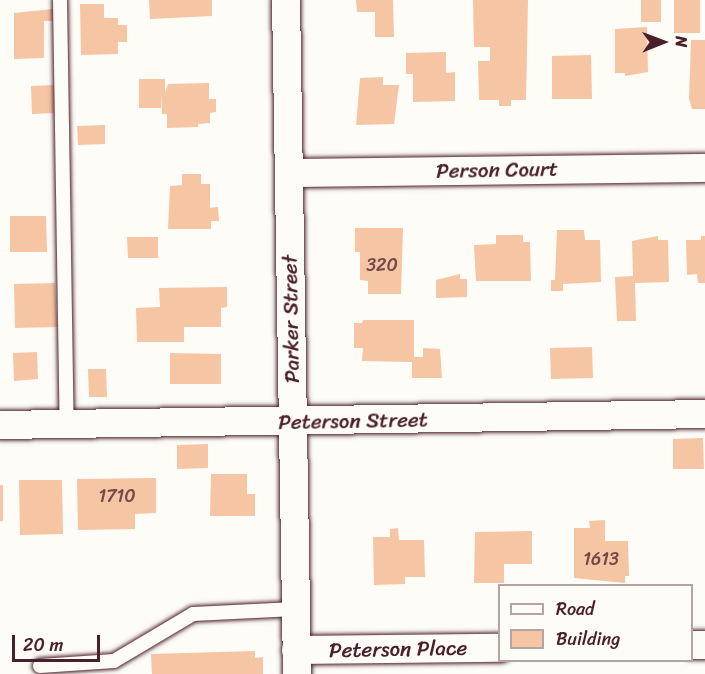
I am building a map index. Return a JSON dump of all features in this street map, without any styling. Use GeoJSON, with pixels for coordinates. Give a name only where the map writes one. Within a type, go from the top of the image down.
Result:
{"type":"FeatureCollection","features":[{"type":"Feature","properties":{"kind":"street","name":"Parker Street"},"geometry":{"type":"LineString","coordinates":[[286,0],[296,662]]}},
{"type":"Feature","properties":{"kind":"street","name":"Person Court"},"geometry":{"type":"LineString","coordinates":[[289,173],[705,168]]}},
{"type":"Feature","properties":{"kind":"street","name":"Peterson Street"},"geometry":{"type":"LineString","coordinates":[[0,425],[705,414]]}},
{"type":"Feature","properties":{"kind":"street","name":"Peterson Place"},"geometry":{"type":"LineString","coordinates":[[296,662],[498,648]]}},
{"type":"Feature","properties":{"kind":"lane"},"geometry":{"type":"LineString","coordinates":[[60,0],[67,424]]}},
{"type":"Feature","properties":{"kind":"lane"},"geometry":{"type":"LineString","coordinates":[[40,666],[114,662],[193,614],[296,609]]}},
{"type":"Feature","properties":{"kind":"building"},"geometry":{"type":"Polygon","coordinates":[[[149,0],[212,0],[212,16],[150,19],[149,0]]]}},
{"type":"Feature","properties":{"kind":"building"},"geometry":{"type":"Polygon","coordinates":[[[356,0],[393,0],[394,37],[375,37],[375,12],[357,12],[356,0]]]}},
{"type":"Feature","properties":{"kind":"building"},"geometry":{"type":"Polygon","coordinates":[[[473,0],[528,0],[526,100],[511,100],[511,106],[499,106],[499,100],[479,100],[478,61],[490,61],[490,47],[474,47],[473,0]]]}},
{"type":"Feature","properties":{"kind":"building"},"geometry":{"type":"Polygon","coordinates":[[[641,0],[661,0],[661,22],[641,22],[641,0]]]}},
{"type":"Feature","properties":{"kind":"building"},"geometry":{"type":"Polygon","coordinates":[[[674,0],[700,0],[700,33],[674,33],[674,0]]]}},
{"type":"Feature","properties":{"kind":"building"},"geometry":{"type":"Polygon","coordinates":[[[80,4],[104,4],[104,18],[118,18],[118,25],[127,25],[127,42],[118,42],[118,54],[81,55],[80,4]]]}},
{"type":"Feature","properties":{"kind":"building"},"geometry":{"type":"Polygon","coordinates":[[[53,9],[53,21],[44,21],[44,58],[14,59],[14,13],[53,9]]]}},
{"type":"Feature","properties":{"kind":"building"},"geometry":{"type":"Polygon","coordinates":[[[647,27],[648,72],[625,76],[625,73],[615,73],[615,29],[647,27]]]}},
{"type":"Feature","properties":{"kind":"building"},"geometry":{"type":"Polygon","coordinates":[[[691,40],[705,40],[705,109],[692,109],[689,99],[691,40]]]}},
{"type":"Feature","properties":{"kind":"building"},"geometry":{"type":"Polygon","coordinates":[[[446,52],[446,73],[455,72],[455,101],[413,102],[413,74],[406,74],[406,53],[446,52]]]}},
{"type":"Feature","properties":{"kind":"building"},"geometry":{"type":"Polygon","coordinates":[[[591,55],[592,99],[552,99],[552,56],[591,55]]]}},
{"type":"Feature","properties":{"kind":"building"},"geometry":{"type":"Polygon","coordinates":[[[383,77],[383,85],[399,85],[394,124],[356,125],[360,78],[383,77]]]}},
{"type":"Feature","properties":{"kind":"building"},"geometry":{"type":"Polygon","coordinates":[[[139,79],[165,79],[165,93],[168,84],[209,83],[209,99],[216,99],[216,112],[210,113],[210,123],[198,124],[198,127],[167,128],[167,114],[162,114],[161,93],[161,108],[139,108],[139,79]]]}},
{"type":"Feature","properties":{"kind":"building"},"geometry":{"type":"Polygon","coordinates":[[[54,85],[55,113],[32,114],[31,86],[54,85]]]}},
{"type":"Feature","properties":{"kind":"building"},"geometry":{"type":"Polygon","coordinates":[[[105,125],[105,144],[78,145],[77,126],[105,125]]]}},
{"type":"Feature","properties":{"kind":"building"},"geometry":{"type":"Polygon","coordinates":[[[182,174],[201,174],[201,184],[210,184],[210,208],[218,207],[219,221],[211,221],[211,229],[168,229],[170,186],[182,185],[182,174]]]}},
{"type":"Feature","properties":{"kind":"building"},"geometry":{"type":"Polygon","coordinates":[[[10,216],[46,216],[47,252],[10,252],[10,216]]]}},
{"type":"Feature","properties":{"kind":"building"},"geometry":{"type":"Polygon","coordinates":[[[355,228],[403,228],[401,294],[368,294],[368,281],[360,280],[360,252],[355,252],[355,228]]]}},
{"type":"Feature","properties":{"kind":"building"},"geometry":{"type":"Polygon","coordinates":[[[557,230],[584,230],[585,240],[600,240],[601,282],[563,284],[563,291],[551,291],[551,280],[555,280],[557,230]]]}},
{"type":"Feature","properties":{"kind":"building"},"geometry":{"type":"Polygon","coordinates":[[[496,235],[523,235],[523,242],[530,242],[531,281],[476,281],[474,245],[496,244],[496,235]]]}},
{"type":"Feature","properties":{"kind":"building"},"geometry":{"type":"Polygon","coordinates":[[[658,236],[658,240],[668,240],[669,282],[635,283],[636,321],[617,321],[615,277],[633,276],[632,241],[658,236]]]}},
{"type":"Feature","properties":{"kind":"building"},"geometry":{"type":"Polygon","coordinates":[[[701,236],[705,236],[705,283],[698,283],[697,274],[687,275],[686,240],[701,240],[701,236]]]}},
{"type":"Feature","properties":{"kind":"building"},"geometry":{"type":"Polygon","coordinates":[[[127,237],[158,237],[158,258],[128,258],[127,237]]]}},
{"type":"Feature","properties":{"kind":"building"},"geometry":{"type":"Polygon","coordinates":[[[460,274],[460,279],[467,279],[467,297],[436,298],[436,280],[460,274]]]}},
{"type":"Feature","properties":{"kind":"building"},"geometry":{"type":"Polygon","coordinates":[[[55,283],[57,327],[15,328],[14,284],[55,283]]]}},
{"type":"Feature","properties":{"kind":"building"},"geometry":{"type":"Polygon","coordinates":[[[227,287],[227,307],[221,308],[221,327],[184,327],[184,342],[137,342],[136,308],[160,307],[159,288],[227,287]]]}},
{"type":"Feature","properties":{"kind":"building"},"geometry":{"type":"Polygon","coordinates":[[[363,320],[414,320],[414,357],[423,357],[423,348],[440,349],[442,378],[412,378],[412,362],[362,361],[363,348],[354,348],[354,323],[362,323],[363,320]]]}},
{"type":"Feature","properties":{"kind":"building"},"geometry":{"type":"Polygon","coordinates":[[[592,347],[593,378],[551,379],[550,348],[592,347]]]}},
{"type":"Feature","properties":{"kind":"building"},"geometry":{"type":"Polygon","coordinates":[[[37,352],[38,379],[14,381],[13,353],[37,352]]]}},
{"type":"Feature","properties":{"kind":"building"},"geometry":{"type":"Polygon","coordinates":[[[170,353],[221,354],[221,384],[170,384],[170,353]]]}},
{"type":"Feature","properties":{"kind":"building"},"geometry":{"type":"Polygon","coordinates":[[[88,369],[106,369],[107,397],[89,397],[88,369]]]}},
{"type":"Feature","properties":{"kind":"building"},"geometry":{"type":"Polygon","coordinates":[[[703,438],[704,469],[673,469],[673,439],[703,438]]]}},
{"type":"Feature","properties":{"kind":"building"},"geometry":{"type":"Polygon","coordinates":[[[208,444],[208,468],[177,469],[177,445],[208,444]]]}},
{"type":"Feature","properties":{"kind":"building"},"geometry":{"type":"Polygon","coordinates":[[[211,474],[247,474],[247,494],[255,494],[255,516],[210,516],[211,474]]]}},
{"type":"Feature","properties":{"kind":"building"},"geometry":{"type":"Polygon","coordinates":[[[156,478],[156,513],[135,514],[135,529],[78,530],[77,479],[156,478]]]}},
{"type":"Feature","properties":{"kind":"building"},"geometry":{"type":"Polygon","coordinates":[[[19,480],[62,480],[63,534],[20,535],[19,480]]]}},
{"type":"Feature","properties":{"kind":"building"},"geometry":{"type":"Polygon","coordinates":[[[0,485],[3,485],[3,521],[0,521],[0,485]]]}},
{"type":"Feature","properties":{"kind":"building"},"geometry":{"type":"Polygon","coordinates":[[[605,520],[605,541],[628,541],[629,576],[625,576],[625,583],[574,578],[574,528],[590,528],[589,521],[605,520]]]}},
{"type":"Feature","properties":{"kind":"building"},"geometry":{"type":"Polygon","coordinates":[[[398,528],[399,540],[424,540],[425,577],[405,577],[405,584],[374,585],[373,537],[390,537],[390,529],[398,528]]]}},
{"type":"Feature","properties":{"kind":"building"},"geometry":{"type":"Polygon","coordinates":[[[532,531],[532,564],[504,564],[504,583],[474,583],[475,532],[532,531]]]}},
{"type":"Feature","properties":{"kind":"building"},"geometry":{"type":"Polygon","coordinates":[[[255,651],[255,658],[263,657],[263,674],[152,674],[151,654],[255,651]]]}}]}
